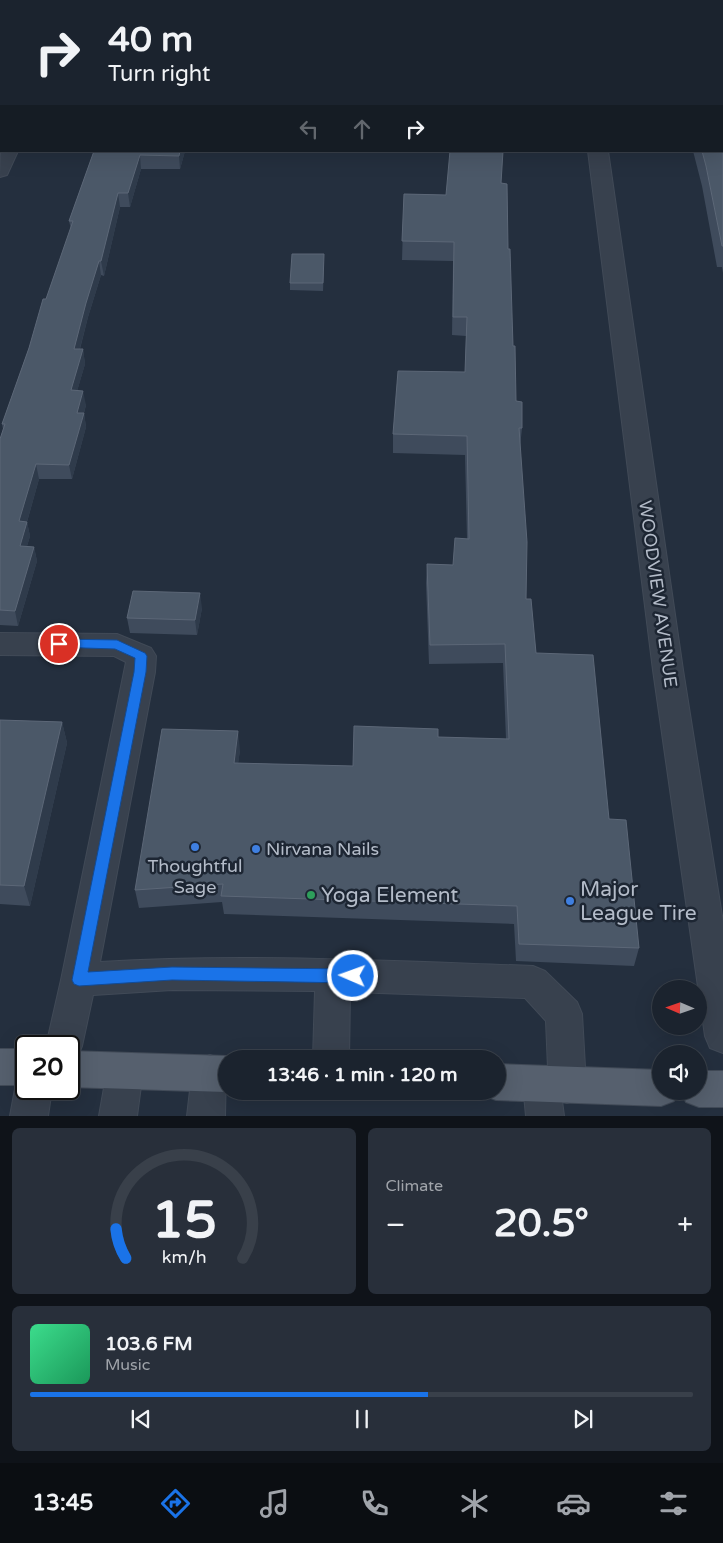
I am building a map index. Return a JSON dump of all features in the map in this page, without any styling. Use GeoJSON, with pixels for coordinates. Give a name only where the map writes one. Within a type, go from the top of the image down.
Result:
{"type":"FeatureCollection","features":[{"type":"Feature","properties":{"kind":"main road"},"geometry":{"type":"LineString","coordinates":[[0,1066],[15,1067]]}},
{"type":"Feature","properties":{"kind":"main road"},"geometry":{"type":"LineString","coordinates":[[80,1069],[218,1073]]}},
{"type":"Feature","properties":{"kind":"main road"},"geometry":{"type":"LineString","coordinates":[[506,1084],[551,1095],[652,1089]]}},
{"type":"Feature","properties":{"kind":"main road"},"geometry":{"type":"LineString","coordinates":[[707,1089],[723,1089]]}},
{"type":"Feature","properties":{"kind":"street"},"geometry":{"type":"LineString","coordinates":[[0,171],[8,152]]}},
{"type":"Feature","properties":{"kind":"street","name":"WOODVIEW AVENUE"},"geometry":{"type":"LineString","coordinates":[[598,152],[668,670],[723,1036]]}},
{"type":"Feature","properties":{"kind":"street"},"geometry":{"type":"LineString","coordinates":[[0,644],[117,645],[141,656],[140,672],[66,1035]]}},
{"type":"Feature","properties":{"kind":"street"},"geometry":{"type":"LineString","coordinates":[[79,980],[172,974],[333,975],[533,982],[564,1014],[551,1095]]}},
{"type":"Feature","properties":{"kind":"street"},"geometry":{"type":"LineString","coordinates":[[331,1050],[333,975]]}},
{"type":"Feature","properties":{"kind":"street"},"geometry":{"type":"LineString","coordinates":[[118,1116],[125,1071]]}},
{"type":"Feature","properties":{"kind":"street"},"geometry":{"type":"LineString","coordinates":[[206,1116],[218,1073]]}},
{"type":"Feature","properties":{"kind":"street"},"geometry":{"type":"LineString","coordinates":[[29,1116],[32,1100]]}},
{"type":"Feature","properties":{"kind":"building"},"geometry":{"type":"Polygon","coordinates":[[[94,152],[180,152],[179,156],[140,155],[128,193],[118,193],[101,261],[99,261],[86,303],[74,349],[83,349],[71,390],[83,391],[77,413],[84,413],[69,465],[36,464],[19,521],[27,522],[20,546],[34,547],[15,611],[0,610],[0,439],[5,424],[2,424],[29,348],[43,299],[46,299],[73,221],[69,221],[94,152]]]}},
{"type":"Feature","properties":{"kind":"building"},"geometry":{"type":"Polygon","coordinates":[[[450,152],[503,152],[501,183],[507,184],[508,249],[510,249],[516,401],[522,402],[522,428],[519,428],[527,542],[526,599],[531,599],[536,653],[593,655],[609,819],[626,820],[639,948],[519,944],[517,906],[221,896],[223,884],[135,890],[162,729],[238,731],[234,763],[353,766],[354,726],[438,729],[438,737],[509,739],[505,644],[430,645],[427,564],[453,565],[455,538],[469,539],[467,436],[393,434],[398,371],[465,372],[467,317],[453,317],[454,242],[402,241],[404,194],[446,195],[450,152]]]}},
{"type":"Feature","properties":{"kind":"building"},"geometry":{"type":"Polygon","coordinates":[[[702,152],[723,152],[723,246],[722,246],[702,152]]]}},
{"type":"Feature","properties":{"kind":"building"},"geometry":{"type":"Polygon","coordinates":[[[292,254],[324,254],[323,283],[290,283],[292,254]]]}},
{"type":"Feature","properties":{"kind":"building"},"geometry":{"type":"Polygon","coordinates":[[[133,591],[200,593],[195,620],[127,618],[133,591]]]}},
{"type":"Feature","properties":{"kind":"building"},"geometry":{"type":"Polygon","coordinates":[[[0,720],[62,722],[24,886],[0,885],[0,720]]]}},
{"type":"Feature","properties":{"kind":"place","name":"Thoughtful Sage"},"geometry":{"type":"Point","coordinates":[195,847]}},
{"type":"Feature","properties":{"kind":"place","name":"Nirvana Nails"},"geometry":{"type":"Point","coordinates":[256,849]}},
{"type":"Feature","properties":{"kind":"place","name":"Yoga Element"},"geometry":{"type":"Point","coordinates":[311,895]}},
{"type":"Feature","properties":{"kind":"place","name":"Major League Tire"},"geometry":{"type":"Point","coordinates":[570,901]}},
{"type":"Feature","properties":{"kind":"route"},"geometry":{"type":"LineString","coordinates":[[59,644],[117,645],[141,656],[140,672],[79,980],[172,974],[353,976]]}}]}
